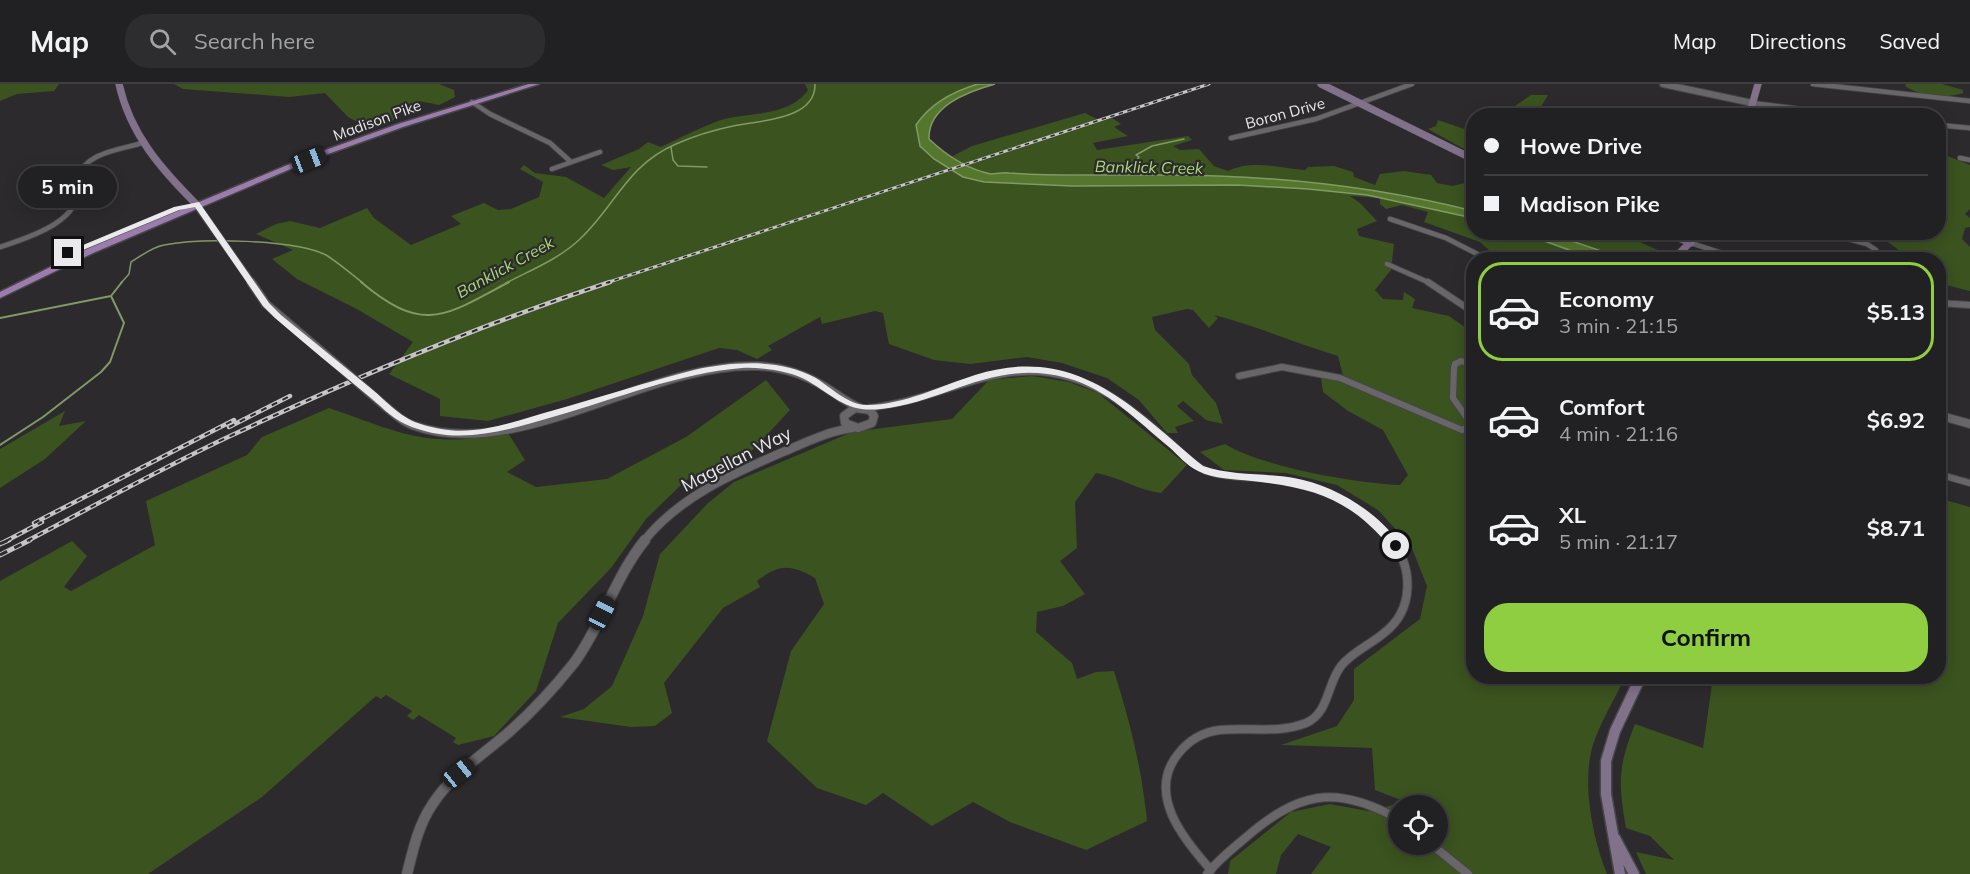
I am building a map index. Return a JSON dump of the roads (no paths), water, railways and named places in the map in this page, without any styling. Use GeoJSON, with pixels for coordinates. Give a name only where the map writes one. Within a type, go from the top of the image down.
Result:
{"type":"FeatureCollection","features":[{"type":"Feature","properties":{"kind":"main road"},"geometry":{"type":"LineString","coordinates":[[119,84],[125,115],[142,143],[196,204]]}},
{"type":"Feature","properties":{"kind":"main road","name":"Madison Pike"},"geometry":{"type":"LineString","coordinates":[[0,295],[98,246],[196,204],[387,130],[536,84]]}},
{"type":"Feature","properties":{"kind":"main road"},"geometry":{"type":"LineString","coordinates":[[1321,84],[1466,156]]}},
{"type":"Feature","properties":{"kind":"main road"},"geometry":{"type":"LineString","coordinates":[[1751,108],[1758,84]]}},
{"type":"Feature","properties":{"kind":"main road","name":"Madison Pike"},"geometry":{"type":"LineString","coordinates":[[0,287],[97,240],[177,208],[196,204]]}},
{"type":"Feature","properties":{"kind":"main road"},"geometry":{"type":"LineString","coordinates":[[1684,240],[1691,243]]}},
{"type":"Feature","properties":{"kind":"main road"},"geometry":{"type":"LineString","coordinates":[[1681,252],[1693,240]]}},
{"type":"Feature","properties":{"kind":"main road"},"geometry":{"type":"LineString","coordinates":[[1620,874],[1614,857],[1614,836],[1604,791],[1605,766],[1613,735],[1637,684]]}},
{"type":"Feature","properties":{"kind":"main road"},"geometry":{"type":"LineString","coordinates":[[1614,836],[1634,874]]}},
{"type":"Feature","properties":{"kind":"street","name":"Boron Drive"},"geometry":{"type":"LineString","coordinates":[[1231,138],[1316,119],[1412,84]]}},
{"type":"Feature","properties":{"kind":"street"},"geometry":{"type":"LineString","coordinates":[[1663,84],[1752,103],[1793,108]]}},
{"type":"Feature","properties":{"kind":"street"},"geometry":{"type":"LineString","coordinates":[[1813,84],[1970,101]]}},
{"type":"Feature","properties":{"kind":"street"},"geometry":{"type":"LineString","coordinates":[[472,102],[486,113],[507,120],[551,143],[571,162]]}},
{"type":"Feature","properties":{"kind":"street"},"geometry":{"type":"LineString","coordinates":[[1946,126],[1970,128]]}},
{"type":"Feature","properties":{"kind":"street"},"geometry":{"type":"LineString","coordinates":[[0,247],[34,233],[74,208],[82,197],[83,187],[77,177],[84,164],[105,154],[142,143]]}},
{"type":"Feature","properties":{"kind":"street"},"geometry":{"type":"LineString","coordinates":[[552,169],[600,152]]}},
{"type":"Feature","properties":{"kind":"street"},"geometry":{"type":"LineString","coordinates":[[1960,159],[1970,160]]}},
{"type":"Feature","properties":{"kind":"street"},"geometry":{"type":"LineString","coordinates":[[196,204],[278,317],[405,422],[431,431],[462,434],[485,432],[531,422],[696,373],[744,365],[769,367],[799,374],[826,387],[841,400],[873,412],[874,419],[895,405]]}},
{"type":"Feature","properties":{"kind":"street"},"geometry":{"type":"LineString","coordinates":[[1390,219],[1446,238],[1473,252]]}},
{"type":"Feature","properties":{"kind":"street"},"geometry":{"type":"LineString","coordinates":[[1853,240],[1868,244],[1876,252]]}},
{"type":"Feature","properties":{"kind":"street"},"geometry":{"type":"LineString","coordinates":[[1691,243],[1719,252]]}},
{"type":"Feature","properties":{"kind":"street"},"geometry":{"type":"LineString","coordinates":[[1387,264],[1425,280],[1466,307]]}},
{"type":"Feature","properties":{"kind":"street"},"geometry":{"type":"LineString","coordinates":[[1946,304],[1970,305]]}},
{"type":"Feature","properties":{"kind":"street"},"geometry":{"type":"LineString","coordinates":[[1466,363],[1455,364],[1454,398],[1466,416]]}},
{"type":"Feature","properties":{"kind":"street"},"geometry":{"type":"LineString","coordinates":[[1239,376],[1282,367],[1340,378],[1462,430],[1466,428]]}},
{"type":"Feature","properties":{"kind":"street"},"geometry":{"type":"LineString","coordinates":[[845,416],[863,408],[895,405],[979,376],[1007,371],[1036,370],[1081,379],[1112,394],[1200,468],[1224,475],[1296,482],[1333,494],[1378,525],[1396,546],[1406,569],[1408,582],[1400,616],[1386,632],[1341,665],[1318,715],[1296,726],[1207,732],[1189,743],[1174,758],[1166,780],[1169,812],[1182,837],[1209,872],[1269,817],[1302,801],[1333,798],[1358,802],[1388,815]]}},
{"type":"Feature","properties":{"kind":"street"},"geometry":{"type":"LineString","coordinates":[[841,400],[845,416],[853,428]]}},
{"type":"Feature","properties":{"kind":"street","name":"Magellan Way"},"geometry":{"type":"LineString","coordinates":[[831,431],[845,416]]}},
{"type":"Feature","properties":{"kind":"street"},"geometry":{"type":"LineString","coordinates":[[1946,417],[1970,424]]}},
{"type":"Feature","properties":{"kind":"street","name":"Magellan Way"},"geometry":{"type":"LineString","coordinates":[[407,874],[420,829],[442,790],[516,726],[560,680],[582,652],[632,554],[649,532],[670,513],[704,490],[831,431],[864,428],[874,419]]}},
{"type":"Feature","properties":{"kind":"street"},"geometry":{"type":"LineString","coordinates":[[1946,476],[1970,483]]}},
{"type":"Feature","properties":{"kind":"street"},"geometry":{"type":"LineString","coordinates":[[1445,855],[1468,874]]}},
{"type":"Feature","properties":{"kind":"waterway","name":"Banklick Creek"},"geometry":{"type":"LineString","coordinates":[[506,283],[544,264],[572,246],[592,226],[634,174],[659,153],[704,134],[783,117],[796,112],[813,96],[815,84]]}},
{"type":"Feature","properties":{"kind":"waterway"},"geometry":{"type":"LineString","coordinates":[[1141,175],[1143,168],[1133,165],[1139,157],[1136,155],[1152,146],[1184,139]]}},
{"type":"Feature","properties":{"kind":"waterway"},"geometry":{"type":"LineString","coordinates":[[671,147],[673,160],[678,166],[707,167]]}},
{"type":"Feature","properties":{"kind":"waterway","name":"Banklick Creek"},"geometry":{"type":"LineString","coordinates":[[121,283],[129,274],[131,262],[147,252],[164,245],[200,241],[246,241],[311,250],[326,255],[363,283]]}},
{"type":"Feature","properties":{"kind":"waterway","name":"Banklick Creek"},"geometry":{"type":"LineString","coordinates":[[111,296],[122,282]]}},
{"type":"Feature","properties":{"kind":"waterway","name":"Banklick Creek"},"geometry":{"type":"LineString","coordinates":[[361,282],[383,299],[402,309],[419,314],[435,315],[468,304],[509,282]]}},
{"type":"Feature","properties":{"kind":"waterway"},"geometry":{"type":"LineString","coordinates":[[0,318],[111,296]]}},
{"type":"Feature","properties":{"kind":"waterway","name":"Banklick Creek"},"geometry":{"type":"LineString","coordinates":[[0,445],[43,417],[101,372],[110,362],[124,323],[111,296]]}},
{"type":"Feature","properties":{"kind":"railway"},"geometry":{"type":"LineString","coordinates":[[606,283],[1209,84]]}},
{"type":"Feature","properties":{"kind":"railway"},"geometry":{"type":"LineString","coordinates":[[27,541],[203,449],[322,394],[465,334],[610,282]]}},
{"type":"Feature","properties":{"kind":"railway"},"geometry":{"type":"LineString","coordinates":[[229,427],[290,396]]}},
{"type":"Feature","properties":{"kind":"railway"},"geometry":{"type":"LineString","coordinates":[[34,523],[234,420]]}},
{"type":"Feature","properties":{"kind":"railway"},"geometry":{"type":"LineString","coordinates":[[6,541],[42,522]]}},
{"type":"Feature","properties":{"kind":"railway"},"geometry":{"type":"LineString","coordinates":[[0,544],[9,540]]}},
{"type":"Feature","properties":{"kind":"railway"},"geometry":{"type":"LineString","coordinates":[[0,555],[30,540]]}}]}
